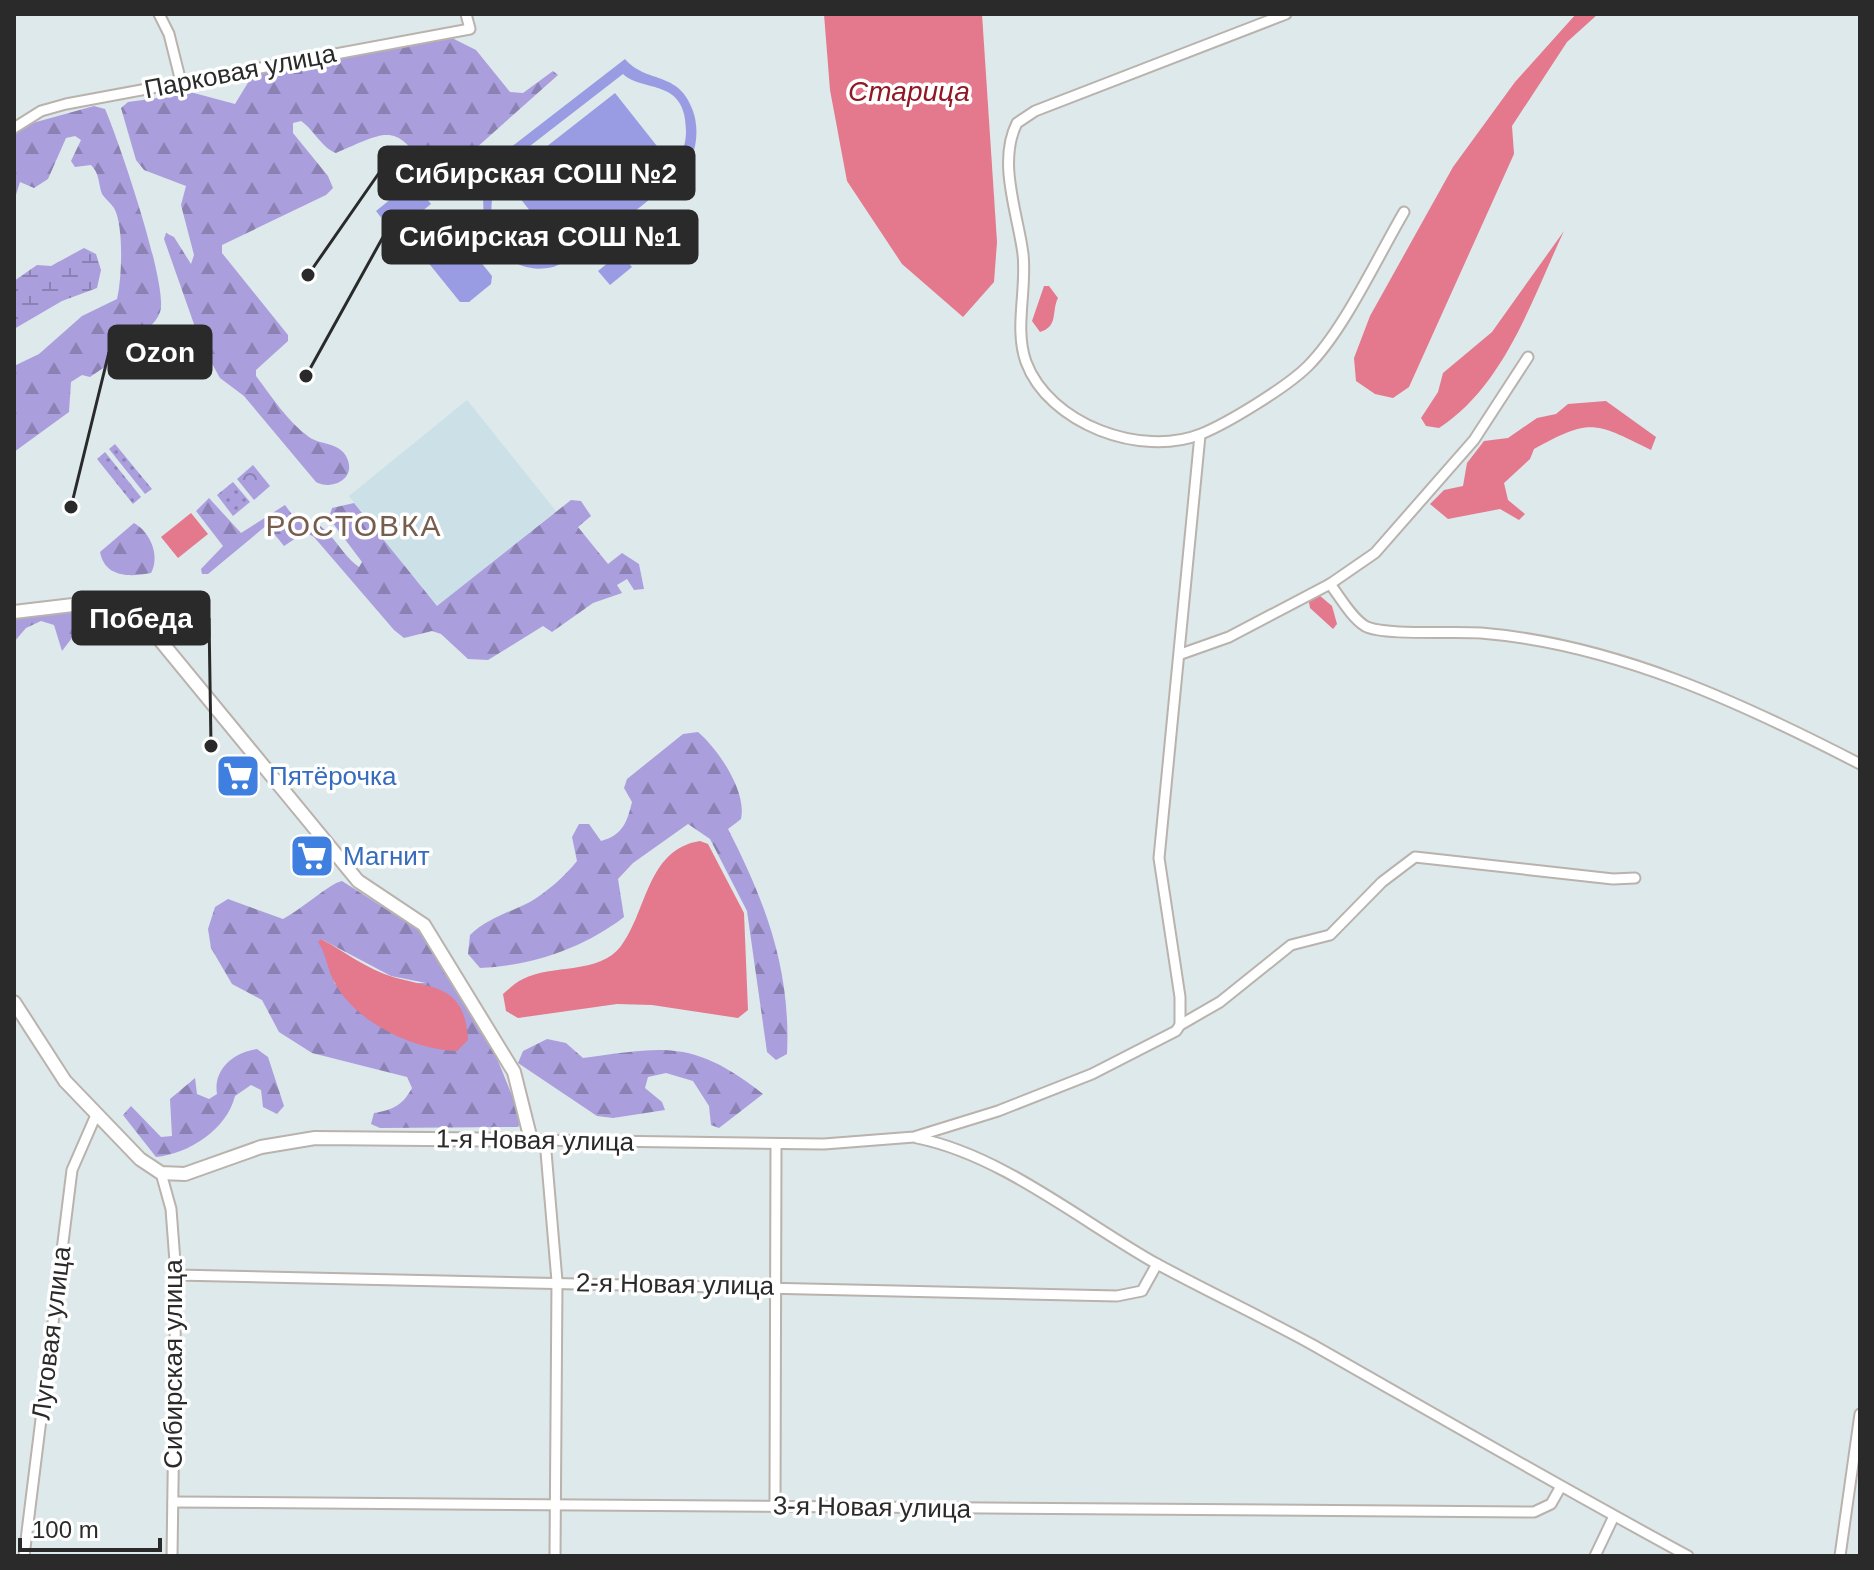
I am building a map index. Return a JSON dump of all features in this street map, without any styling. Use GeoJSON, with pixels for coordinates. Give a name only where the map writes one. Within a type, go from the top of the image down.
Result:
{"type":"FeatureCollection","features":[{"type":"Feature","properties":{"kind":"street"},"geometry":{"type":"LineString","coordinates":[[159,14],[169,34],[181,82]]}},
{"type":"Feature","properties":{"kind":"street","name":"Парковая улица"},"geometry":{"type":"LineString","coordinates":[[14,128],[53,108],[470,29],[466,14]]}},
{"type":"Feature","properties":{"kind":"street"},"geometry":{"type":"LineString","coordinates":[[1286,14],[1035,111],[1017,123],[1013,132],[1012,194],[1023,255],[1022,343],[1031,374],[1050,398],[1097,431],[1139,439],[1200,435],[1280,387],[1311,363],[1404,212]]}},
{"type":"Feature","properties":{"kind":"street"},"geometry":{"type":"LineString","coordinates":[[1181,654],[1229,637],[1330,584],[1375,553],[1474,440],[1528,357]]}},
{"type":"Feature","properties":{"kind":"street"},"geometry":{"type":"LineString","coordinates":[[1180,1025],[1180,997],[1159,858],[1200,435]]}},
{"type":"Feature","properties":{"kind":"street"},"geometry":{"type":"LineString","coordinates":[[1330,584],[1358,620],[1374,629],[1480,633],[1550,642],[1591,652],[1693,687],[1783,725],[1860,764]]}},
{"type":"Feature","properties":{"kind":"street"},"geometry":{"type":"LineString","coordinates":[[14,612],[115,600],[132,606],[358,881],[424,925],[514,1072],[531,1140]]}},
{"type":"Feature","properties":{"kind":"street"},"geometry":{"type":"LineString","coordinates":[[914,1137],[998,1111],[1092,1074],[1166,1039],[1180,1025],[1230,995],[1291,945],[1330,935],[1382,882],[1415,857],[1613,879],[1635,878]]}},
{"type":"Feature","properties":{"kind":"street"},"geometry":{"type":"LineString","coordinates":[[14,1002],[55,1069],[140,1159],[161,1173]]}},
{"type":"Feature","properties":{"kind":"street","name":"Луговая улица"},"geometry":{"type":"LineString","coordinates":[[24,1556],[72,1170],[96,1115]]}},
{"type":"Feature","properties":{"kind":"street"},"geometry":{"type":"LineString","coordinates":[[914,1137],[945,1143],[986,1162],[1157,1264],[1311,1344],[1560,1488],[1688,1556]]}},
{"type":"Feature","properties":{"kind":"street","name":"1-я Новая улица"},"geometry":{"type":"LineString","coordinates":[[161,1173],[185,1174],[261,1147],[315,1138],[776,1144],[914,1137]]}},
{"type":"Feature","properties":{"kind":"street"},"geometry":{"type":"LineString","coordinates":[[545,1140],[557,1281],[555,1556]]}},
{"type":"Feature","properties":{"kind":"street"},"geometry":{"type":"LineString","coordinates":[[775,1506],[773,1287],[776,1144]]}},
{"type":"Feature","properties":{"kind":"street","name":"Сибирская улица"},"geometry":{"type":"LineString","coordinates":[[161,1173],[171,1209],[176,1275],[172,1556]]}},
{"type":"Feature","properties":{"kind":"street","name":"2-я Новая улица"},"geometry":{"type":"LineString","coordinates":[[176,1275],[1132,1295],[1149,1283],[1157,1264]]}},
{"type":"Feature","properties":{"kind":"street"},"geometry":{"type":"LineString","coordinates":[[1840,1556],[1860,1414]]}},
{"type":"Feature","properties":{"kind":"street","name":"3-я Новая улица"},"geometry":{"type":"LineString","coordinates":[[173,1502],[1534,1512],[1551,1504],[1560,1488]]}},
{"type":"Feature","properties":{"kind":"street"},"geometry":{"type":"LineString","coordinates":[[1595,1556],[1614,1516]]}},
{"type":"Feature","properties":{"kind":"shaded area"},"geometry":{"type":"Polygon","coordinates":[[[625,59],[633,67],[679,89],[687,98],[695,118],[695,146],[688,164],[680,173],[601,237],[553,267],[534,268],[518,264],[505,256],[495,244],[484,213],[486,180],[479,172],[625,59]],[[623,74],[495,173],[498,177],[492,216],[502,237],[510,245],[540,257],[562,252],[505,179],[615,93],[672,165],[678,158],[686,131],[679,102],[662,89],[631,80],[623,74]]]}},
{"type":"Feature","properties":{"kind":"shaded area"},"geometry":{"type":"Polygon","coordinates":[[[413,181],[431,204],[394,234],[376,211],[413,181]]]}},
{"type":"Feature","properties":{"kind":"shaded area"},"geometry":{"type":"Polygon","coordinates":[[[439,219],[447,220],[492,276],[491,284],[469,302],[460,302],[414,245],[415,238],[439,219]]]}},
{"type":"Feature","properties":{"kind":"shaded area"},"geometry":{"type":"Polygon","coordinates":[[[620,253],[632,267],[610,285],[598,271],[620,253]]]}},
{"type":"Feature","properties":{"kind":"shaded area"},"geometry":{"type":"Polygon","coordinates":[[[467,400],[556,511],[437,606],[349,496],[467,400]]]}},
{"type":"Feature","properties":{"kind":"green space"},"geometry":{"type":"Polygon","coordinates":[[[446,35],[476,50],[510,92],[523,93],[553,71],[558,75],[456,166],[441,173],[427,172],[407,144],[398,138],[379,136],[336,153],[301,121],[293,123],[293,133],[328,176],[333,188],[326,195],[222,245],[222,253],[288,335],[288,341],[256,370],[256,376],[301,431],[313,440],[338,448],[346,456],[349,471],[342,481],[323,484],[316,482],[244,396],[220,378],[201,344],[164,239],[166,233],[174,237],[191,264],[194,255],[181,205],[186,186],[144,170],[136,160],[121,108],[128,102],[194,93],[235,104],[252,76],[262,69],[446,35]]]}},
{"type":"Feature","properties":{"kind":"green space"},"geometry":{"type":"Polygon","coordinates":[[[94,106],[105,109],[130,179],[157,274],[160,312],[149,327],[118,350],[109,364],[90,377],[82,375],[71,382],[69,412],[14,452],[14,366],[39,354],[82,316],[117,299],[121,252],[117,216],[102,194],[96,172],[91,165],[75,167],[71,161],[81,140],[75,136],[66,138],[48,179],[34,188],[20,182],[14,201],[14,136],[29,124],[94,106]]]}},
{"type":"Feature","properties":{"kind":"green space"},"geometry":{"type":"Polygon","coordinates":[[[84,248],[96,254],[101,270],[97,288],[62,301],[14,329],[14,281],[37,265],[51,266],[84,248]]]}},
{"type":"Feature","properties":{"kind":"green space"},"geometry":{"type":"Polygon","coordinates":[[[115,444],[152,489],[145,494],[109,449],[115,444]]]}},
{"type":"Feature","properties":{"kind":"green space"},"geometry":{"type":"Polygon","coordinates":[[[105,452],[141,497],[133,504],[97,459],[105,452]]]}},
{"type":"Feature","properties":{"kind":"green space"},"geometry":{"type":"Polygon","coordinates":[[[253,465],[270,486],[254,500],[237,479],[253,465]]]}},
{"type":"Feature","properties":{"kind":"green space"},"geometry":{"type":"Polygon","coordinates":[[[233,482],[250,502],[233,516],[217,495],[233,482]]]}},
{"type":"Feature","properties":{"kind":"green space"},"geometry":{"type":"Polygon","coordinates":[[[209,498],[241,533],[285,505],[296,520],[307,520],[324,529],[359,567],[362,562],[329,518],[332,508],[354,503],[437,606],[571,500],[581,501],[591,516],[578,527],[608,564],[622,553],[639,564],[644,589],[634,590],[627,579],[617,585],[622,593],[593,603],[552,632],[543,626],[488,660],[468,659],[441,634],[432,631],[404,638],[314,537],[305,532],[284,546],[267,525],[208,574],[202,574],[201,569],[223,546],[196,511],[209,498]]]}},
{"type":"Feature","properties":{"kind":"green space"},"geometry":{"type":"Polygon","coordinates":[[[134,523],[152,545],[154,566],[151,573],[120,574],[107,567],[100,552],[134,523]]]}},
{"type":"Feature","properties":{"kind":"green space"},"geometry":{"type":"Polygon","coordinates":[[[86,608],[88,617],[62,651],[54,625],[41,621],[26,628],[14,642],[14,617],[86,608]]]}},
{"type":"Feature","properties":{"kind":"green space"},"geometry":{"type":"Polygon","coordinates":[[[698,732],[714,749],[736,784],[742,808],[741,819],[728,829],[754,884],[780,965],[785,994],[787,1054],[776,1060],[767,1052],[747,911],[710,839],[688,824],[633,863],[618,879],[624,917],[592,938],[537,959],[499,967],[480,968],[468,954],[470,935],[477,929],[530,902],[572,867],[577,861],[572,837],[579,824],[589,824],[601,841],[614,835],[626,822],[632,802],[624,788],[627,779],[683,734],[698,732]]]}},
{"type":"Feature","properties":{"kind":"green space"},"geometry":{"type":"Polygon","coordinates":[[[342,881],[422,932],[494,1051],[522,1120],[518,1127],[380,1128],[371,1124],[374,1113],[392,1108],[405,1099],[412,1088],[407,1077],[312,1053],[279,1032],[262,1000],[232,984],[211,948],[208,929],[215,907],[228,899],[283,919],[342,881]],[[321,939],[335,984],[426,983],[391,976],[321,939]]]}},
{"type":"Feature","properties":{"kind":"green space"},"geometry":{"type":"Polygon","coordinates":[[[547,1039],[566,1043],[583,1058],[636,1051],[678,1051],[717,1064],[763,1094],[719,1128],[711,1125],[709,1106],[693,1081],[666,1073],[648,1077],[645,1088],[662,1102],[665,1110],[613,1118],[597,1116],[518,1063],[523,1051],[547,1039]]]}},
{"type":"Feature","properties":{"kind":"green space"},"geometry":{"type":"Polygon","coordinates":[[[257,1049],[268,1057],[284,1106],[277,1114],[263,1107],[261,1090],[251,1085],[235,1096],[224,1119],[205,1138],[181,1151],[156,1157],[123,1115],[131,1106],[161,1137],[172,1136],[170,1099],[195,1078],[197,1094],[209,1099],[217,1094],[218,1077],[226,1064],[240,1054],[257,1049]]]}},
{"type":"Feature","properties":{"kind":"water","name":"Старица"},"geometry":{"type":"Polygon","coordinates":[[[824,14],[982,14],[997,242],[994,282],[963,317],[902,264],[847,181],[830,90],[824,14]]]}},
{"type":"Feature","properties":{"kind":"water"},"geometry":{"type":"Polygon","coordinates":[[[1576,14],[1598,14],[1567,42],[1512,126],[1514,154],[1409,387],[1393,398],[1375,394],[1356,381],[1354,358],[1370,316],[1453,167],[1515,82],[1576,14]]]}},
{"type":"Feature","properties":{"kind":"water"},"geometry":{"type":"Polygon","coordinates":[[[1564,231],[1528,312],[1499,365],[1462,410],[1439,428],[1426,426],[1421,418],[1438,392],[1443,373],[1492,332],[1564,231]]]}},
{"type":"Feature","properties":{"kind":"water"},"geometry":{"type":"Polygon","coordinates":[[[1044,286],[1049,286],[1058,298],[1050,326],[1040,332],[1032,321],[1044,286]]]}},
{"type":"Feature","properties":{"kind":"water"},"geometry":{"type":"Polygon","coordinates":[[[1606,401],[1656,437],[1651,450],[1604,429],[1581,428],[1534,449],[1530,459],[1504,483],[1508,500],[1525,514],[1519,520],[1500,509],[1448,519],[1430,504],[1444,490],[1463,486],[1467,463],[1484,441],[1508,438],[1537,418],[1556,414],[1568,404],[1606,401]]]}},
{"type":"Feature","properties":{"kind":"water"},"geometry":{"type":"Polygon","coordinates":[[[191,513],[208,534],[178,558],[161,537],[191,513]]]}},
{"type":"Feature","properties":{"kind":"water"},"geometry":{"type":"Polygon","coordinates":[[[1319,595],[1332,606],[1337,624],[1333,629],[1310,608],[1309,602],[1319,595]]]}},
{"type":"Feature","properties":{"kind":"water"},"geometry":{"type":"Polygon","coordinates":[[[700,841],[708,844],[744,913],[748,1010],[738,1018],[652,1005],[617,1004],[518,1018],[506,1011],[503,994],[520,980],[535,974],[588,965],[612,955],[630,932],[650,884],[669,856],[682,846],[700,841]]]}},
{"type":"Feature","properties":{"kind":"water"},"geometry":{"type":"Polygon","coordinates":[[[321,939],[384,974],[445,992],[461,1009],[468,1040],[457,1051],[423,1046],[372,1022],[357,1010],[335,983],[318,942],[321,939]]]}},
{"type":"Feature","properties":{"kind":"place","name":"Сибирская СОШ №2"},"geometry":{"type":"Point","coordinates":[308,275]}},
{"type":"Feature","properties":{"kind":"place","name":"Сибирская СОШ №1"},"geometry":{"type":"Point","coordinates":[306,376]}},
{"type":"Feature","properties":{"kind":"place","name":"Ozon"},"geometry":{"type":"Point","coordinates":[71,507]}},
{"type":"Feature","properties":{"kind":"place","name":"Победа"},"geometry":{"type":"Point","coordinates":[211,746]}},
{"type":"Feature","properties":{"kind":"place","name":"Пятёрочка"},"geometry":{"type":"Point","coordinates":[238,776]}},
{"type":"Feature","properties":{"kind":"place","name":"Магнит"},"geometry":{"type":"Point","coordinates":[312,856]}},
{"type":"Feature","properties":{"kind":"district","name":"РОСТОВКА"},"geometry":{"type":"Point","coordinates":[354,525]}}]}
